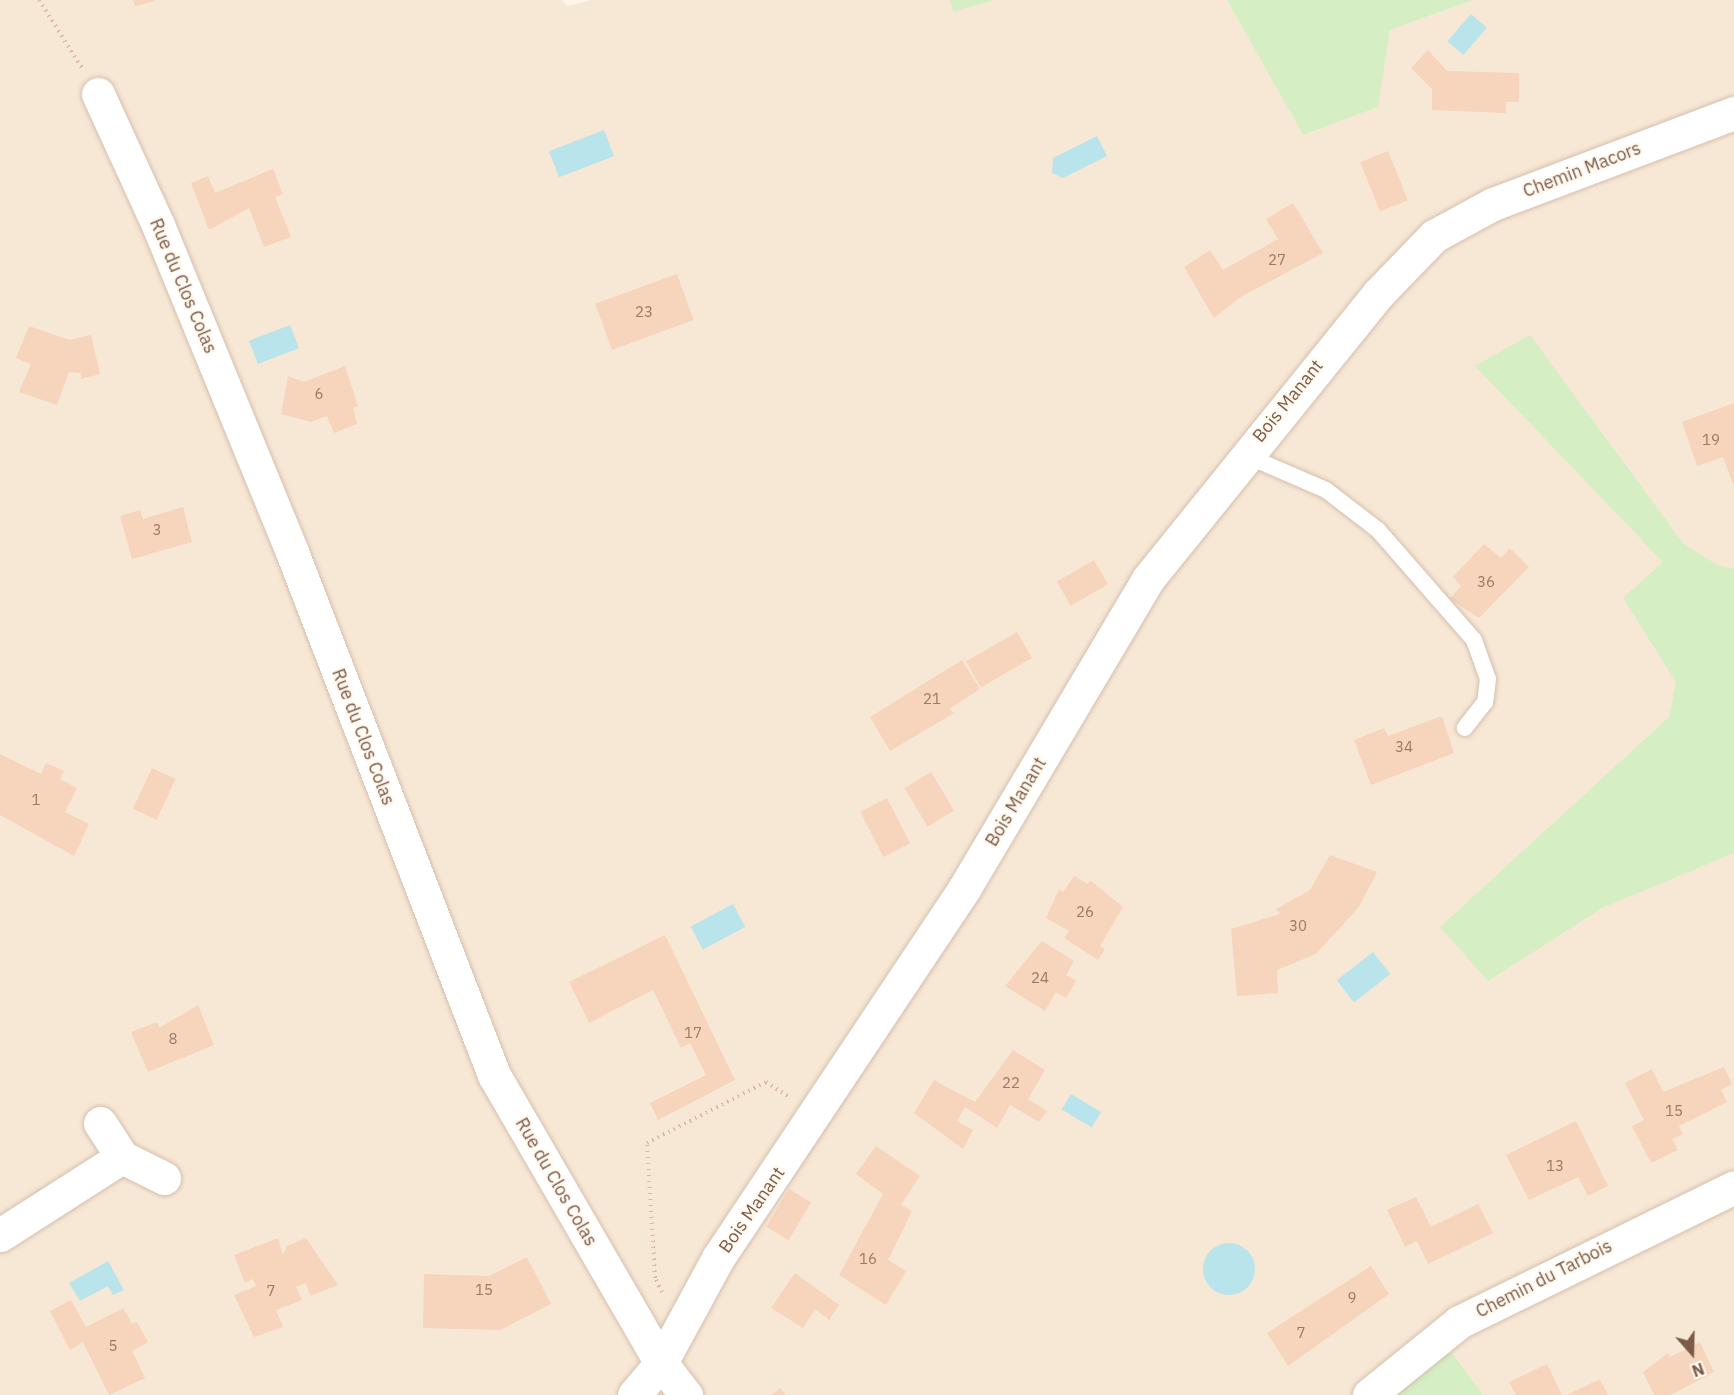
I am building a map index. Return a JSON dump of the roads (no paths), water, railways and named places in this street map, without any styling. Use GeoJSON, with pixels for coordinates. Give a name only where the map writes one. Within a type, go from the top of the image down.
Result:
{"type":"FeatureCollection","features":[{"type":"Feature","properties":{"kind":"street","name":"Rue du Clos Colas"},"geometry":{"type":"LineString","coordinates":[[98,94],[267,490],[490,1065],[661,1363],[686,1395]]}},
{"type":"Feature","properties":{"kind":"street","name":"Chemin Macors"},"geometry":{"type":"LineString","coordinates":[[1434,236],[1572,171],[1734,113]]}},
{"type":"Feature","properties":{"kind":"street","name":"Bois Manant"},"geometry":{"type":"LineString","coordinates":[[634,1395],[661,1363],[718,1258],[817,1115],[964,889],[1148,579],[1245,455],[1434,236]]}},
{"type":"Feature","properties":{"kind":"street"},"geometry":{"type":"LineString","coordinates":[[100,1123],[122,1157],[164,1178]]}},
{"type":"Feature","properties":{"kind":"street"},"geometry":{"type":"LineString","coordinates":[[0,1235],[122,1157]]}},
{"type":"Feature","properties":{"kind":"street","name":"Chemin du Tarbois"},"geometry":{"type":"LineString","coordinates":[[1369,1395],[1459,1322],[1734,1187]]}},
{"type":"Feature","properties":{"kind":"lane"},"geometry":{"type":"LineString","coordinates":[[1245,455],[1296,473],[1378,530],[1474,640],[1488,679],[1485,702],[1465,728]]}},
{"type":"Feature","properties":{"kind":"water"},"geometry":{"type":"Polygon","coordinates":[[[1471,14],[1487,28],[1463,55],[1447,41],[1471,14]]]}},
{"type":"Feature","properties":{"kind":"water"},"geometry":{"type":"Polygon","coordinates":[[[604,130],[614,156],[559,177],[549,151],[604,130]]]}},
{"type":"Feature","properties":{"kind":"water"},"geometry":{"type":"Polygon","coordinates":[[[1097,136],[1107,156],[1063,178],[1052,173],[1053,158],[1097,136]]]}},
{"type":"Feature","properties":{"kind":"water"},"geometry":{"type":"Polygon","coordinates":[[[290,325],[299,348],[258,364],[249,341],[290,325]]]}},
{"type":"Feature","properties":{"kind":"water"},"geometry":{"type":"Polygon","coordinates":[[[733,904],[745,927],[703,949],[691,927],[733,904]]]}},
{"type":"Feature","properties":{"kind":"water"},"geometry":{"type":"Polygon","coordinates":[[[1373,952],[1390,974],[1354,1002],[1337,980],[1373,952]]]}},
{"type":"Feature","properties":{"kind":"water"},"geometry":{"type":"Polygon","coordinates":[[[1071,1094],[1101,1112],[1092,1127],[1062,1109],[1071,1094]]]}},
{"type":"Feature","properties":{"kind":"water"},"geometry":{"type":"Polygon","coordinates":[[[1224,1243],[1234,1243],[1248,1250],[1255,1269],[1248,1288],[1234,1295],[1224,1295],[1214,1291],[1207,1284],[1203,1274],[1203,1264],[1207,1254],[1214,1247],[1224,1243]]]}},
{"type":"Feature","properties":{"kind":"water"},"geometry":{"type":"Polygon","coordinates":[[[108,1261],[124,1290],[113,1295],[108,1286],[80,1301],[69,1283],[108,1261]]]}}]}
